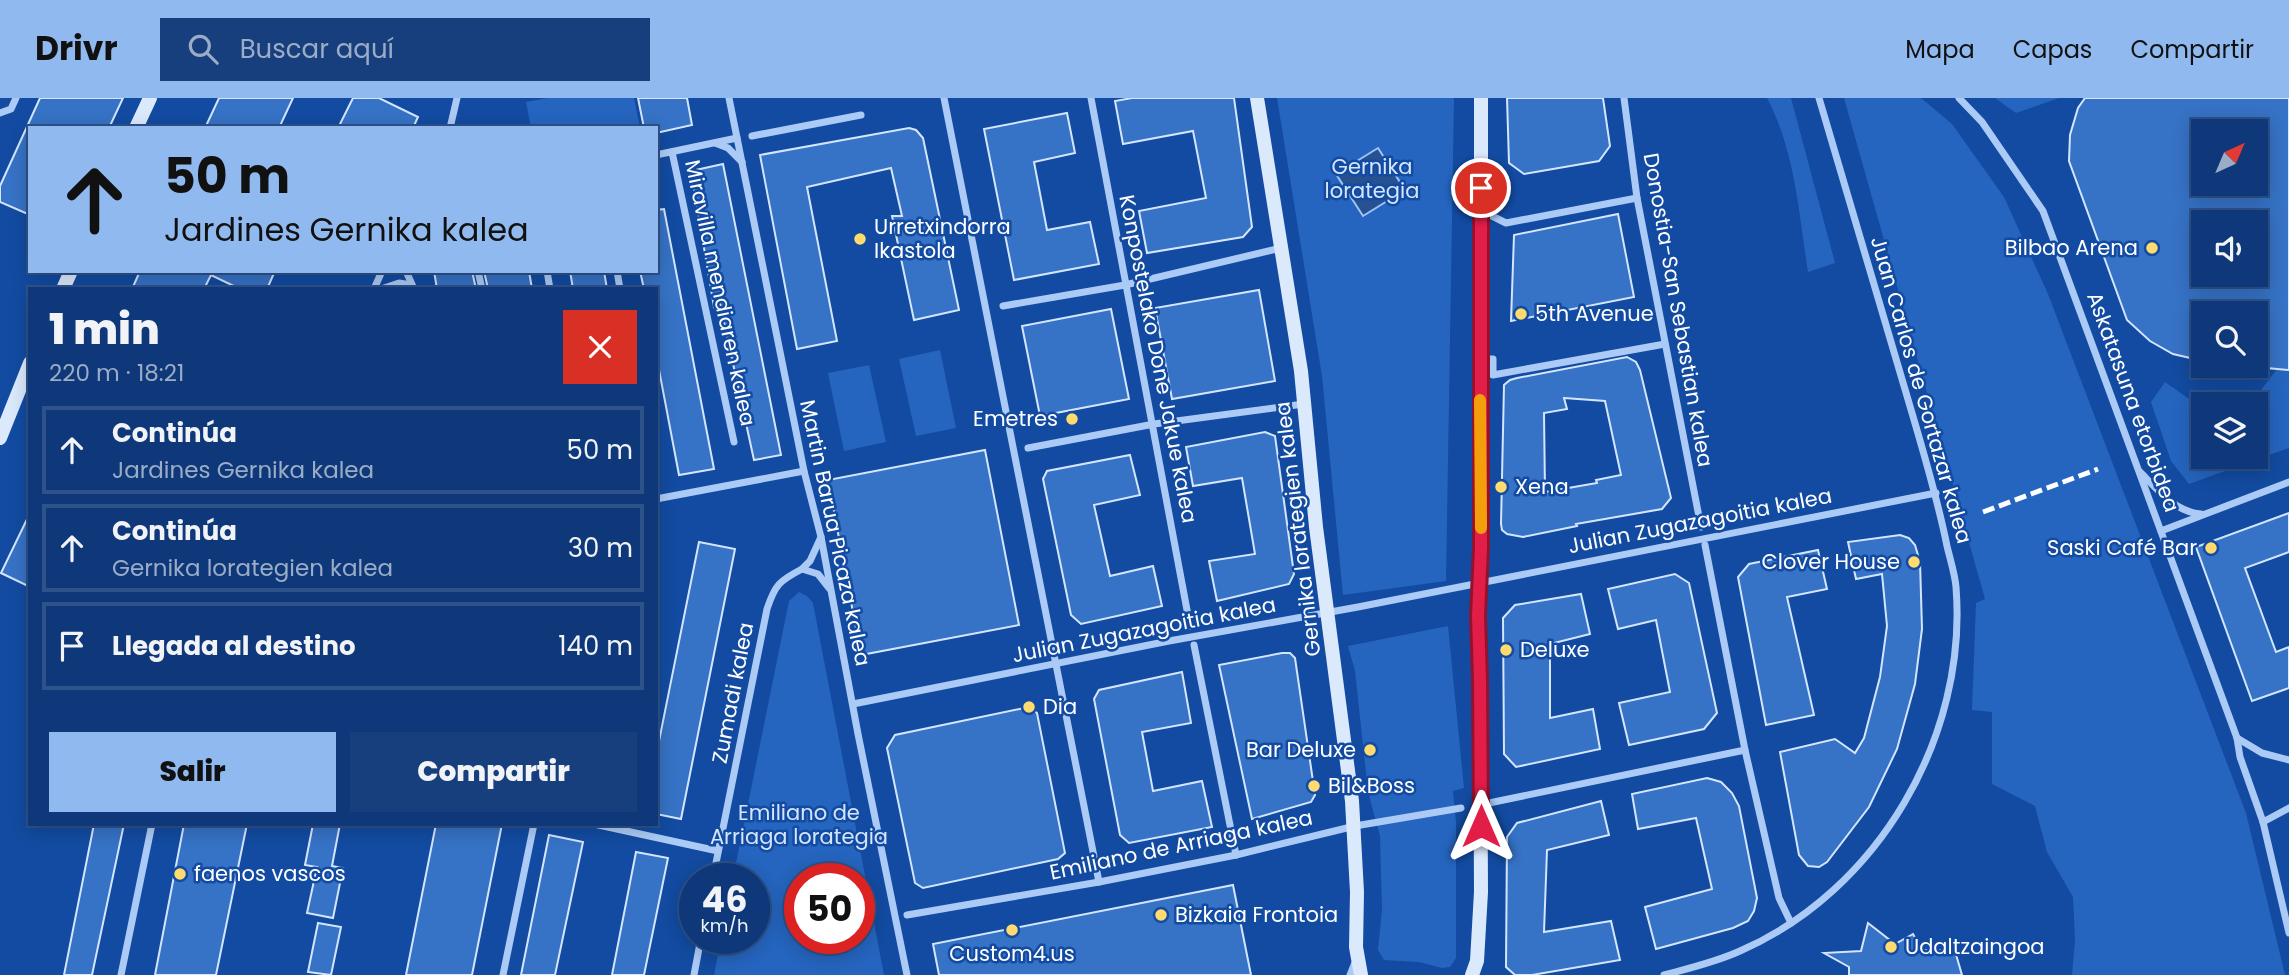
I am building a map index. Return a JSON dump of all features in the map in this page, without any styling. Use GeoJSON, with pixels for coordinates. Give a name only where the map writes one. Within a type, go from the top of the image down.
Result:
{"type":"FeatureCollection","features":[{"type":"Feature","properties":{"kind":"main road"},"geometry":{"type":"LineString","coordinates":[[137,126],[150,98]]}},
{"type":"Feature","properties":{"kind":"main road","name":"Gernika lorategien kalea"},"geometry":{"type":"LineString","coordinates":[[1257,98],[1304,404],[1355,826],[1358,956],[1361,975]]}},
{"type":"Feature","properties":{"kind":"main road"},"geometry":{"type":"LineString","coordinates":[[1473,974],[1477,961],[1481,892],[1478,616],[1481,98]]}},
{"type":"Feature","properties":{"kind":"main road"},"geometry":{"type":"LineString","coordinates":[[0,438],[28,368]]}},
{"type":"Feature","properties":{"kind":"street"},"geometry":{"type":"LineString","coordinates":[[0,113],[10,109],[16,98]]}},
{"type":"Feature","properties":{"kind":"street"},"geometry":{"type":"LineString","coordinates":[[450,126],[457,98]]}},
{"type":"Feature","properties":{"kind":"street","name":"Martin Barua Picaza kalea"},"geometry":{"type":"LineString","coordinates":[[729,98],[804,471],[821,537],[907,975]]}},
{"type":"Feature","properties":{"kind":"street"},"geometry":{"type":"LineString","coordinates":[[944,98],[1099,882]]}},
{"type":"Feature","properties":{"kind":"street","name":"Konpostelako Done Jakue kalea"},"geometry":{"type":"LineString","coordinates":[[1091,98],[1191,626]]}},
{"type":"Feature","properties":{"kind":"street","name":"Donostia-San Sebastian kalea"},"geometry":{"type":"LineString","coordinates":[[1624,98],[1637,198],[1701,527]]}},
{"type":"Feature","properties":{"kind":"street","name":"Juan Carlos de Gortazar kalea"},"geometry":{"type":"LineString","coordinates":[[1664,975],[1741,951],[1791,923],[1826,897],[1857,868],[1908,799],[1922,770],[1943,716],[1953,669],[1956,585],[1936,493],[1819,98]]}},
{"type":"Feature","properties":{"kind":"street","name":"Askatasuna etorbidea"},"geometry":{"type":"LineString","coordinates":[[1959,98],[1982,122],[2043,211],[2237,738],[2239,757],[2263,822],[2289,933]]}},
{"type":"Feature","properties":{"kind":"street"},"geometry":{"type":"LineString","coordinates":[[752,136],[861,115]]}},
{"type":"Feature","properties":{"kind":"street"},"geometry":{"type":"LineString","coordinates":[[658,155],[737,138]]}},
{"type":"Feature","properties":{"kind":"street"},"geometry":{"type":"LineString","coordinates":[[715,143],[728,148],[742,163]]}},
{"type":"Feature","properties":{"kind":"street","name":"Miravilla mendiaren kalea"},"geometry":{"type":"LineString","coordinates":[[672,152],[734,442]]}},
{"type":"Feature","properties":{"kind":"street"},"geometry":{"type":"LineString","coordinates":[[1481,211],[1506,223],[1637,198]]}},
{"type":"Feature","properties":{"kind":"street"},"geometry":{"type":"LineString","coordinates":[[1003,306],[1125,285],[1280,248]]}},
{"type":"Feature","properties":{"kind":"street"},"geometry":{"type":"LineString","coordinates":[[387,287],[398,283],[412,287]]}},
{"type":"Feature","properties":{"kind":"street"},"geometry":{"type":"LineString","coordinates":[[1480,359],[1493,359],[1493,375],[1665,344]]}},
{"type":"Feature","properties":{"kind":"street"},"geometry":{"type":"LineString","coordinates":[[1028,447],[1154,424],[1304,404]]}},
{"type":"Feature","properties":{"kind":"street"},"geometry":{"type":"LineString","coordinates":[[2138,470],[2169,501],[2187,513],[2201,514]]}},
{"type":"Feature","properties":{"kind":"street"},"geometry":{"type":"LineString","coordinates":[[658,499],[804,471]]}},
{"type":"Feature","properties":{"kind":"street"},"geometry":{"type":"LineString","coordinates":[[2161,531],[2289,482]]}},
{"type":"Feature","properties":{"kind":"street","name":"Julian Zugazagoitia kalea"},"geometry":{"type":"LineString","coordinates":[[853,704],[1936,493]]}},
{"type":"Feature","properties":{"kind":"street"},"geometry":{"type":"LineString","coordinates":[[821,537],[810,561],[802,569],[818,574],[832,592]]}},
{"type":"Feature","properties":{"kind":"street"},"geometry":{"type":"LineString","coordinates":[[1705,545],[1745,750],[1779,898],[1791,923]]}},
{"type":"Feature","properties":{"kind":"street","name":"Zumadi kalea"},"geometry":{"type":"LineString","coordinates":[[716,863],[774,587],[802,569]]}},
{"type":"Feature","properties":{"kind":"street"},"geometry":{"type":"LineString","coordinates":[[1194,645],[1236,855]]}},
{"type":"Feature","properties":{"kind":"street"},"geometry":{"type":"LineString","coordinates":[[2237,738],[2262,753],[2289,760]]}},
{"type":"Feature","properties":{"kind":"street"},"geometry":{"type":"LineString","coordinates":[[1489,803],[1745,750]]}},
{"type":"Feature","properties":{"kind":"street","name":"Emiliano de Arriaga kalea"},"geometry":{"type":"LineString","coordinates":[[907,915],[1099,882],[1236,855],[1355,826],[1461,808]]}},
{"type":"Feature","properties":{"kind":"street"},"geometry":{"type":"LineString","coordinates":[[2263,822],[2289,808]]}},
{"type":"Feature","properties":{"kind":"street"},"geometry":{"type":"LineString","coordinates":[[121,975],[152,826]]}},
{"type":"Feature","properties":{"kind":"street"},"geometry":{"type":"LineString","coordinates":[[503,975],[534,826]]}},
{"type":"Feature","properties":{"kind":"street"},"geometry":{"type":"LineString","coordinates":[[603,826],[719,851]]}},
{"type":"Feature","properties":{"kind":"street"},"geometry":{"type":"LineString","coordinates":[[694,975],[698,954]]}},
{"type":"Feature","properties":{"kind":"street","name":"Gernika lorategien kalea"},"geometry":{"type":"LineString","coordinates":[[1350,975],[1358,956]]}},
{"type":"Feature","properties":{"kind":"green space"},"geometry":{"type":"Polygon","coordinates":[[[547,98],[634,98],[640,126],[531,126],[526,102],[547,98]]]}},
{"type":"Feature","properties":{"kind":"green space","name":"Gernika lorategia"},"geometry":{"type":"Polygon","coordinates":[[[1277,98],[1454,98],[1446,581],[1343,595],[1322,376],[1277,98]]]}},
{"type":"Feature","properties":{"kind":"green space"},"geometry":{"type":"Polygon","coordinates":[[[1767,98],[1791,98],[1835,263],[1808,272],[1790,161],[1767,98]]]}},
{"type":"Feature","properties":{"kind":"green space"},"geometry":{"type":"Polygon","coordinates":[[[1844,98],[1921,98],[1952,124],[2004,197],[2048,294],[2246,813],[2285,975],[2072,975],[2075,940],[2073,897],[2047,852],[2035,806],[1992,784],[1992,712],[1972,710],[1976,603],[1985,599],[1844,98]]]}},
{"type":"Feature","properties":{"kind":"green space"},"geometry":{"type":"Polygon","coordinates":[[[1995,98],[2059,98],[2016,113],[1995,98]]]}},
{"type":"Feature","properties":{"kind":"green space"},"geometry":{"type":"Polygon","coordinates":[[[940,350],[956,428],[916,436],[899,359],[940,350]]]}},
{"type":"Feature","properties":{"kind":"green space"},"geometry":{"type":"Polygon","coordinates":[[[869,365],[886,442],[844,451],[828,373],[869,365]]]}},
{"type":"Feature","properties":{"kind":"green space"},"geometry":{"type":"Polygon","coordinates":[[[2277,369],[2289,370],[2289,448],[2268,456],[2268,392],[2257,392],[2277,369]]]}},
{"type":"Feature","properties":{"kind":"green space"},"geometry":{"type":"Polygon","coordinates":[[[2165,382],[2191,400],[2191,469],[2231,469],[2189,484],[2171,461],[2151,402],[2165,382]]]}},
{"type":"Feature","properties":{"kind":"green space","name":"Emiliano de Arriaga lorategia"},"geometry":{"type":"Polygon","coordinates":[[[799,592],[813,603],[863,863],[784,863],[784,954],[875,954],[875,928],[884,975],[714,975],[718,954],[770,954],[770,863],[736,863],[789,601],[799,592]]]}},
{"type":"Feature","properties":{"kind":"green space"},"geometry":{"type":"Polygon","coordinates":[[[1448,626],[1464,788],[1453,791],[1456,822],[1456,958],[1450,967],[1442,968],[1419,962],[1384,960],[1378,950],[1382,909],[1380,836],[1368,792],[1355,671],[1348,646],[1448,626]]]}},
{"type":"Feature","properties":{"kind":"shaded area"},"geometry":{"type":"Polygon","coordinates":[[[1378,148],[1405,190],[1363,216],[1336,174],[1378,148]]]}},
{"type":"Feature","properties":{"kind":"building"},"geometry":{"type":"Polygon","coordinates":[[[40,98],[123,98],[110,126],[28,126],[28,214],[0,202],[0,186],[40,98]]]}},
{"type":"Feature","properties":{"kind":"building"},"geometry":{"type":"Polygon","coordinates":[[[219,98],[293,98],[280,126],[206,126],[219,98]]]}},
{"type":"Feature","properties":{"kind":"building"},"geometry":{"type":"Polygon","coordinates":[[[353,98],[379,98],[418,117],[414,126],[339,126],[353,98]]]}},
{"type":"Feature","properties":{"kind":"building"},"geometry":{"type":"Polygon","coordinates":[[[638,98],[687,98],[692,125],[658,133],[658,126],[644,126],[638,98]]]}},
{"type":"Feature","properties":{"kind":"building"},"geometry":{"type":"Polygon","coordinates":[[[1132,98],[1234,98],[1252,227],[1243,237],[1147,253],[1139,211],[1206,198],[1193,131],[1123,144],[1115,101],[1132,98]]]}},
{"type":"Feature","properties":{"kind":"building"},"geometry":{"type":"Polygon","coordinates":[[[1507,98],[1603,98],[1610,146],[1599,161],[1524,174],[1509,163],[1507,98]]]}},
{"type":"Feature","properties":{"kind":"building","name":"Bilbao Arena"},"geometry":{"type":"Polygon","coordinates":[[[2085,98],[2289,98],[2289,370],[2268,368],[2268,301],[2191,301],[2191,358],[2173,354],[2150,341],[2127,320],[2069,161],[2070,135],[2078,108],[2085,98]]]}},
{"type":"Feature","properties":{"kind":"building"},"geometry":{"type":"Polygon","coordinates":[[[1067,113],[1075,153],[1034,162],[1047,230],[1090,222],[1099,264],[1014,280],[984,129],[1067,113]]]}},
{"type":"Feature","properties":{"kind":"building"},"geometry":{"type":"Polygon","coordinates":[[[909,128],[916,130],[923,138],[959,310],[914,320],[892,216],[902,216],[891,168],[807,187],[837,341],[797,349],[760,155],[909,128]]]}},
{"type":"Feature","properties":{"kind":"building"},"geometry":{"type":"Polygon","coordinates":[[[723,164],[781,455],[754,460],[720,304],[714,307],[691,171],[723,164]]]}},
{"type":"Feature","properties":{"kind":"building"},"geometry":{"type":"Polygon","coordinates":[[[664,209],[714,469],[679,475],[658,365],[658,287],[644,287],[640,273],[658,273],[658,210],[664,209]]]}},
{"type":"Feature","properties":{"kind":"building"},"geometry":{"type":"Polygon","coordinates":[[[1618,214],[1634,297],[1511,321],[1514,235],[1618,214]]]}},
{"type":"Feature","properties":{"kind":"building"},"geometry":{"type":"Polygon","coordinates":[[[139,273],[274,273],[268,287],[236,287],[211,275],[205,287],[133,287],[139,273]]]}},
{"type":"Feature","properties":{"kind":"building"},"geometry":{"type":"Polygon","coordinates":[[[434,273],[472,273],[476,287],[437,287],[434,273]]]}},
{"type":"Feature","properties":{"kind":"building"},"geometry":{"type":"Polygon","coordinates":[[[484,273],[529,273],[532,287],[488,287],[484,273]]]}},
{"type":"Feature","properties":{"kind":"building"},"geometry":{"type":"Polygon","coordinates":[[[570,273],[604,273],[607,287],[573,287],[570,273]]]}},
{"type":"Feature","properties":{"kind":"building"},"geometry":{"type":"Polygon","coordinates":[[[1259,290],[1275,381],[1172,399],[1155,308],[1259,290]]]}},
{"type":"Feature","properties":{"kind":"building"},"geometry":{"type":"Polygon","coordinates":[[[1111,309],[1129,399],[1040,416],[1022,326],[1111,309]]]}},
{"type":"Feature","properties":{"kind":"building"},"geometry":{"type":"Polygon","coordinates":[[[1627,357],[1636,362],[1671,498],[1662,509],[1576,524],[1577,526],[1523,537],[1507,534],[1502,530],[1504,385],[1517,378],[1627,357]],[[1564,398],[1567,409],[1544,413],[1545,492],[1597,483],[1596,480],[1621,475],[1605,401],[1564,398]]]}},
{"type":"Feature","properties":{"kind":"building"},"geometry":{"type":"Polygon","coordinates":[[[1265,432],[1275,436],[1294,574],[1289,584],[1217,601],[1209,561],[1255,554],[1242,478],[1193,486],[1186,447],[1265,432]]]}},
{"type":"Feature","properties":{"kind":"building"},"geometry":{"type":"Polygon","coordinates":[[[985,450],[1019,625],[861,655],[828,480],[985,450]]]}},
{"type":"Feature","properties":{"kind":"building"},"geometry":{"type":"Polygon","coordinates":[[[1130,455],[1140,495],[1094,505],[1110,576],[1153,566],[1162,606],[1081,624],[1071,615],[1043,479],[1047,471],[1130,455]]]}},
{"type":"Feature","properties":{"kind":"building"},"geometry":{"type":"Polygon","coordinates":[[[2289,513],[2289,552],[2245,568],[2276,652],[2289,647],[2289,688],[2252,701],[2196,547],[2289,513]]]}},
{"type":"Feature","properties":{"kind":"building"},"geometry":{"type":"Polygon","coordinates":[[[28,517],[28,586],[1,573],[28,517]]]}},
{"type":"Feature","properties":{"kind":"building"},"geometry":{"type":"Polygon","coordinates":[[[1900,535],[1909,538],[1915,545],[1920,562],[1922,629],[1915,684],[1897,749],[1869,807],[1827,862],[1819,867],[1808,866],[1799,855],[1780,752],[1835,739],[1855,753],[1864,738],[1880,677],[1887,626],[1882,574],[1856,579],[1848,542],[1900,535]]]}},
{"type":"Feature","properties":{"kind":"building"},"geometry":{"type":"Polygon","coordinates":[[[699,542],[735,549],[681,819],[658,814],[658,746],[699,542]]]}},
{"type":"Feature","properties":{"kind":"building"},"geometry":{"type":"Polygon","coordinates":[[[1818,550],[1827,589],[1787,597],[1814,715],[1766,725],[1738,577],[1749,564],[1818,550]]]}},
{"type":"Feature","properties":{"kind":"building"},"geometry":{"type":"Polygon","coordinates":[[[1675,574],[1689,583],[1717,713],[1704,729],[1629,745],[1619,703],[1670,692],[1656,620],[1618,629],[1608,589],[1675,574]]]}},
{"type":"Feature","properties":{"kind":"building"},"geometry":{"type":"Polygon","coordinates":[[[1581,594],[1590,634],[1550,644],[1550,718],[1593,709],[1600,749],[1516,767],[1504,754],[1503,618],[1515,605],[1581,594]]]}},
{"type":"Feature","properties":{"kind":"building"},"geometry":{"type":"Polygon","coordinates":[[[1290,653],[1295,658],[1315,795],[1311,802],[1252,819],[1219,665],[1290,653]]]}},
{"type":"Feature","properties":{"kind":"building"},"geometry":{"type":"Polygon","coordinates":[[[1182,672],[1191,723],[1142,732],[1153,791],[1202,781],[1212,827],[1129,843],[1120,835],[1094,699],[1099,690],[1182,672]]]}},
{"type":"Feature","properties":{"kind":"building"},"geometry":{"type":"Polygon","coordinates":[[[1029,707],[1037,713],[1065,853],[1058,859],[923,888],[915,883],[887,748],[895,735],[1029,707]]]}},
{"type":"Feature","properties":{"kind":"building"},"geometry":{"type":"Polygon","coordinates":[[[1707,778],[1721,782],[1732,793],[1739,806],[1757,898],[1754,911],[1748,921],[1733,928],[1656,949],[1645,907],[1712,889],[1696,818],[1638,829],[1632,794],[1707,778]]]}},
{"type":"Feature","properties":{"kind":"building"},"geometry":{"type":"Polygon","coordinates":[[[1601,801],[1609,835],[1547,850],[1544,932],[1611,921],[1620,960],[1532,975],[1515,975],[1506,967],[1507,837],[1517,823],[1601,801]]]}},
{"type":"Feature","properties":{"kind":"building"},"geometry":{"type":"Polygon","coordinates":[[[94,826],[124,826],[92,975],[64,975],[94,826]]]}},
{"type":"Feature","properties":{"kind":"building"},"geometry":{"type":"Polygon","coordinates":[[[184,826],[247,826],[216,975],[155,975],[184,826]]]}},
{"type":"Feature","properties":{"kind":"building"},"geometry":{"type":"Polygon","coordinates":[[[313,826],[340,826],[332,866],[343,868],[333,918],[307,913],[317,867],[305,865],[313,826]]]}},
{"type":"Feature","properties":{"kind":"building"},"geometry":{"type":"Polygon","coordinates":[[[436,826],[502,826],[472,975],[406,975],[436,826]]]}},
{"type":"Feature","properties":{"kind":"building"},"geometry":{"type":"Polygon","coordinates":[[[549,835],[583,842],[555,975],[521,975],[549,835]]]}},
{"type":"Feature","properties":{"kind":"building"},"geometry":{"type":"Polygon","coordinates":[[[636,852],[668,858],[644,975],[612,975],[636,852]]]}},
{"type":"Feature","properties":{"kind":"building","name":"Bizkaia Frontoia"},"geometry":{"type":"Polygon","coordinates":[[[1233,885],[1251,975],[939,975],[933,944],[1233,885]]]}},
{"type":"Feature","properties":{"kind":"building"},"geometry":{"type":"Polygon","coordinates":[[[318,923],[341,927],[331,975],[308,972],[318,923]]]}},
{"type":"Feature","properties":{"kind":"building","name":"Udaltzaingoa"},"geometry":{"type":"Polygon","coordinates":[[[1868,923],[1895,944],[1913,934],[1922,950],[1955,951],[1962,975],[1849,975],[1849,967],[1824,953],[1861,951],[1868,923]]]}},
{"type":"Feature","properties":{"kind":"railway"},"geometry":{"type":"LineString","coordinates":[[1983,512],[2098,469]]}},
{"type":"Feature","properties":{"kind":"slow traffic"},"geometry":{"type":"LineString","coordinates":[[1480,400],[1481,528]]}},
{"type":"Feature","properties":{"kind":"place","name":"Urretxindorra Ikastola"},"geometry":{"type":"Point","coordinates":[860,239]}},
{"type":"Feature","properties":{"kind":"place","name":"Bilbao Arena"},"geometry":{"type":"Point","coordinates":[2152,248]}},
{"type":"Feature","properties":{"kind":"place","name":"5th Avenue"},"geometry":{"type":"Point","coordinates":[1521,314]}},
{"type":"Feature","properties":{"kind":"place","name":"Emetres"},"geometry":{"type":"Point","coordinates":[1072,419]}},
{"type":"Feature","properties":{"kind":"place","name":"Xena"},"geometry":{"type":"Point","coordinates":[1501,487]}},
{"type":"Feature","properties":{"kind":"place","name":"Saski Café Bar"},"geometry":{"type":"Point","coordinates":[2211,548]}},
{"type":"Feature","properties":{"kind":"place","name":"Clover House"},"geometry":{"type":"Point","coordinates":[1914,562]}},
{"type":"Feature","properties":{"kind":"place","name":"Deluxe"},"geometry":{"type":"Point","coordinates":[1506,650]}},
{"type":"Feature","properties":{"kind":"place","name":"Dia"},"geometry":{"type":"Point","coordinates":[1029,707]}},
{"type":"Feature","properties":{"kind":"place","name":"Bar Deluxe"},"geometry":{"type":"Point","coordinates":[1370,750]}},
{"type":"Feature","properties":{"kind":"place","name":"Bil&Boss"},"geometry":{"type":"Point","coordinates":[1314,786]}},
{"type":"Feature","properties":{"kind":"place","name":"faenos vascos"},"geometry":{"type":"Point","coordinates":[180,874]}},
{"type":"Feature","properties":{"kind":"place","name":"Bizkaia Frontoia"},"geometry":{"type":"Point","coordinates":[1161,915]}},
{"type":"Feature","properties":{"kind":"place","name":"Custom4.us"},"geometry":{"type":"Point","coordinates":[1012,930]}},
{"type":"Feature","properties":{"kind":"place","name":"Udaltzaingoa"},"geometry":{"type":"Point","coordinates":[1891,947]}},
{"type":"Feature","properties":{"kind":"route"},"geometry":{"type":"LineString","coordinates":[[1481,188],[1481,547],[1478,616],[1481,826]]}}]}
